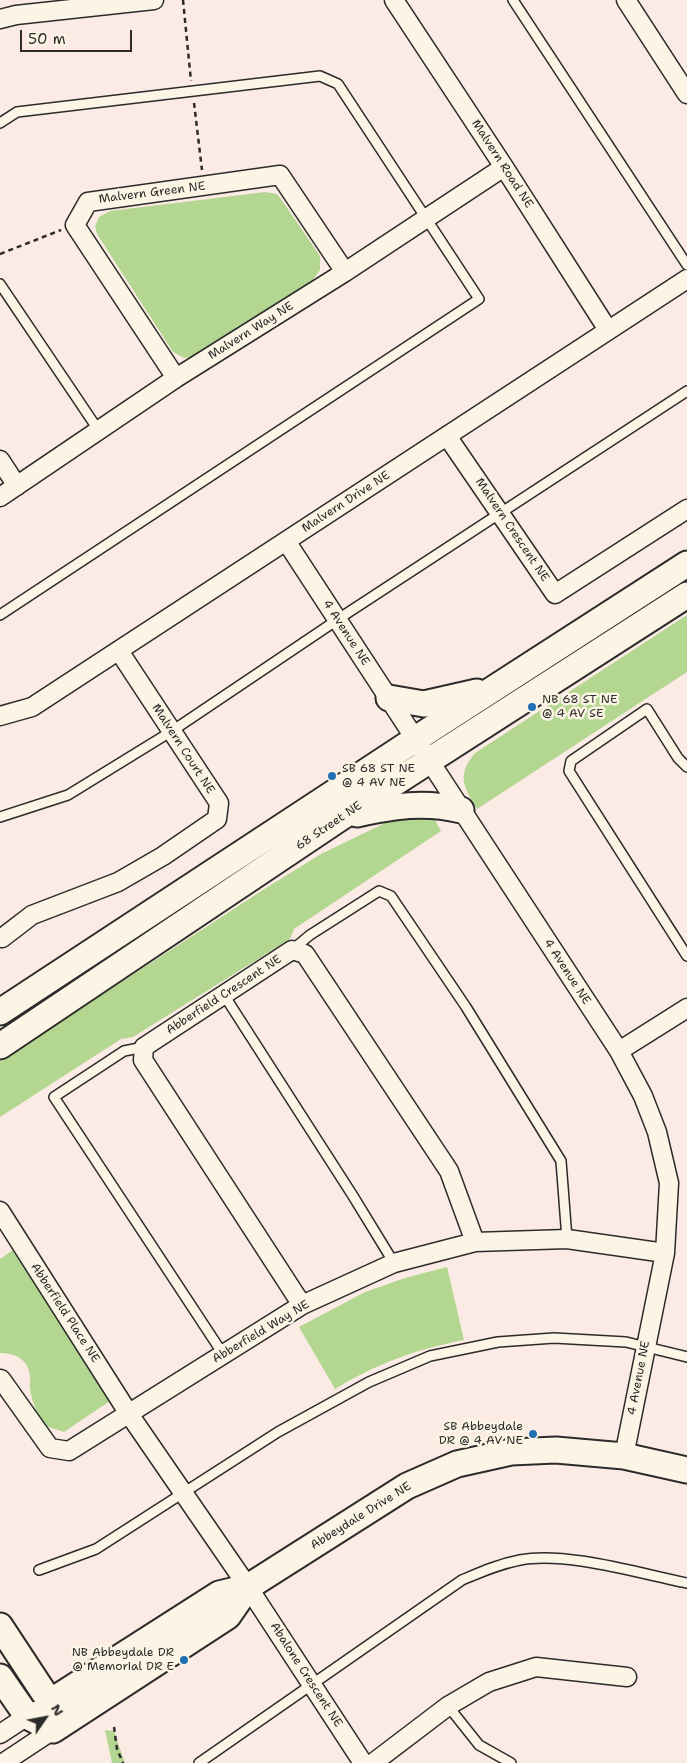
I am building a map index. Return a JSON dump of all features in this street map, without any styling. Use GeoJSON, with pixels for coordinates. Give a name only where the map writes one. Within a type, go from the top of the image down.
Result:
{"type":"FeatureCollection","features":[{"type":"Feature","properties":{"kind":"main road","name":"68 Street NE"},"geometry":{"type":"LineString","coordinates":[[0,1012],[494,688],[687,564]]}},
{"type":"Feature","properties":{"kind":"main road","name":"68 Street NE"},"geometry":{"type":"LineString","coordinates":[[0,1046],[340,818],[687,595]]}},
{"type":"Feature","properties":{"kind":"main road"},"geometry":{"type":"LineString","coordinates":[[389,698],[424,704],[494,688]]}},
{"type":"Feature","properties":{"kind":"main road"},"geometry":{"type":"LineString","coordinates":[[340,818],[401,806],[425,804],[461,810]]}},
{"type":"Feature","properties":{"kind":"main road","name":"Abbeydale Drive NE"},"geometry":{"type":"LineString","coordinates":[[50,1702],[219,1594],[248,1587],[407,1486],[457,1464],[511,1452],[556,1450],[624,1456],[687,1470]]}},
{"type":"Feature","properties":{"kind":"main road","name":"Abbeydale Drive NE"},"geometry":{"type":"LineString","coordinates":[[53,1730],[228,1616],[248,1587]]}},
{"type":"Feature","properties":{"kind":"main road"},"geometry":{"type":"LineString","coordinates":[[0,1626],[50,1702],[53,1730]]}},
{"type":"Feature","properties":{"kind":"main road"},"geometry":{"type":"LineString","coordinates":[[0,1677],[27,1716],[53,1730]]}},
{"type":"Feature","properties":{"kind":"street"},"geometry":{"type":"LineString","coordinates":[[0,19],[16,15],[154,0]]}},
{"type":"Feature","properties":{"kind":"street","name":"Malvern Road NE"},"geometry":{"type":"LineString","coordinates":[[394,0],[608,330]]}},
{"type":"Feature","properties":{"kind":"street"},"geometry":{"type":"LineString","coordinates":[[626,0],[685,86]]}},
{"type":"Feature","properties":{"kind":"street","name":"Malvern Way NE"},"geometry":{"type":"LineString","coordinates":[[0,497],[176,378],[345,272],[504,167]]}},
{"type":"Feature","properties":{"kind":"street","name":"Malvern Green NE"},"geometry":{"type":"LineString","coordinates":[[75,225],[88,202],[280,175],[345,272]]}},
{"type":"Feature","properties":{"kind":"street"},"geometry":{"type":"LineString","coordinates":[[75,225],[176,378]]}},
{"type":"Feature","properties":{"kind":"street","name":"Malvern Drive NE"},"geometry":{"type":"LineString","coordinates":[[0,716],[32,707],[687,279]]}},
{"type":"Feature","properties":{"kind":"street","name":"Malvern Crescent NE"},"geometry":{"type":"LineString","coordinates":[[447,436],[555,594],[687,509]]}},
{"type":"Feature","properties":{"kind":"street"},"geometry":{"type":"LineString","coordinates":[[0,460],[17,486]]}},
{"type":"Feature","properties":{"kind":"street","name":"4 Avenue NE"},"geometry":{"type":"LineString","coordinates":[[286,542],[619,1051],[643,1096],[657,1132],[669,1183],[665,1253],[624,1456]]}},
{"type":"Feature","properties":{"kind":"street","name":"Malvern Court NE"},"geometry":{"type":"LineString","coordinates":[[2,938],[32,915],[118,882],[163,856],[217,819],[219,803],[119,650]]}},
{"type":"Feature","properties":{"kind":"street","name":"Abberfield Crescent NE"},"geometry":{"type":"LineString","coordinates":[[144,1048],[292,950],[305,954],[449,1171],[475,1242]]}},
{"type":"Feature","properties":{"kind":"street"},"geometry":{"type":"LineString","coordinates":[[619,1051],[687,1008]]}},
{"type":"Feature","properties":{"kind":"street"},"geometry":{"type":"LineString","coordinates":[[144,1048],[143,1060],[302,1306]]}},
{"type":"Feature","properties":{"kind":"street","name":"Abberfield Place NE"},"geometry":{"type":"LineString","coordinates":[[0,1211],[130,1414]]}},
{"type":"Feature","properties":{"kind":"street","name":"Abberfield Way NE"},"geometry":{"type":"LineString","coordinates":[[1,1379],[50,1448],[70,1451],[302,1306],[394,1263],[475,1242],[567,1239],[665,1253]]}},
{"type":"Feature","properties":{"kind":"street"},"geometry":{"type":"LineString","coordinates":[[130,1414],[248,1587]]}},
{"type":"Feature","properties":{"kind":"street","name":"Abalone Crescent NE"},"geometry":{"type":"LineString","coordinates":[[248,1587],[364,1763]]}},
{"type":"Feature","properties":{"kind":"street"},"geometry":{"type":"LineString","coordinates":[[373,1763],[448,1706],[489,1682],[536,1667],[627,1677]]}},
{"type":"Feature","properties":{"kind":"street"},"geometry":{"type":"LineString","coordinates":[[0,1734],[50,1702]]}},
{"type":"Feature","properties":{"kind":"street"},"geometry":{"type":"LineString","coordinates":[[3,1763],[53,1730]]}},
{"type":"Feature","properties":{"kind":"lane"},"geometry":{"type":"LineString","coordinates":[[513,0],[687,265]]}},
{"type":"Feature","properties":{"kind":"lane"},"geometry":{"type":"LineString","coordinates":[[0,123],[17,112],[320,76],[338,84],[479,299],[0,615]]}},
{"type":"Feature","properties":{"kind":"lane"},"geometry":{"type":"LineString","coordinates":[[0,284],[99,431]]}},
{"type":"Feature","properties":{"kind":"lane"},"geometry":{"type":"LineString","coordinates":[[0,817],[68,795],[172,731],[337,620],[687,392]]}},
{"type":"Feature","properties":{"kind":"lane"},"geometry":{"type":"LineString","coordinates":[[687,767],[678,758],[647,709],[571,761],[569,771],[687,956]]}},
{"type":"Feature","properties":{"kind":"lane"},"geometry":{"type":"LineString","coordinates":[[292,950],[310,935],[379,891],[391,896],[466,1007],[561,1160],[567,1239]]}},
{"type":"Feature","properties":{"kind":"lane"},"geometry":{"type":"LineString","coordinates":[[224,995],[394,1263]]}},
{"type":"Feature","properties":{"kind":"lane"},"geometry":{"type":"LineString","coordinates":[[144,1048],[124,1051],[54,1097],[223,1354]]}},
{"type":"Feature","properties":{"kind":"lane"},"geometry":{"type":"LineString","coordinates":[[39,1570],[96,1549],[286,1428],[368,1382],[430,1356],[498,1342],[554,1338],[626,1342],[687,1357]]}},
{"type":"Feature","properties":{"kind":"lane"},"geometry":{"type":"LineString","coordinates":[[199,1763],[462,1580],[493,1566],[522,1559],[584,1562],[687,1584]]}},
{"type":"Feature","properties":{"kind":"lane"},"geometry":{"type":"LineString","coordinates":[[448,1706],[479,1745],[511,1763]]}},
{"type":"Feature","properties":{"kind":"path"},"geometry":{"type":"LineString","coordinates":[[0,254],[75,225]]}},
{"type":"Feature","properties":{"kind":"path"},"geometry":{"type":"LineString","coordinates":[[114,1727],[117,1749],[123,1763]]}},
{"type":"Feature","properties":{"kind":"green space"},"geometry":{"type":"Polygon","coordinates":[[[265,192],[277,194],[283,202],[320,256],[320,270],[311,282],[192,357],[184,358],[173,352],[97,234],[95,226],[99,217],[110,211],[265,192]]]}},
{"type":"Feature","properties":{"kind":"green space"},"geometry":{"type":"Polygon","coordinates":[[[687,615],[687,672],[477,809],[464,781],[465,768],[475,753],[687,615]]]}},
{"type":"Feature","properties":{"kind":"green space"},"geometry":{"type":"Polygon","coordinates":[[[423,817],[435,820],[441,831],[294,929],[290,939],[133,1037],[121,1039],[0,1117],[0,1061],[321,854],[385,823],[423,817]]]}},
{"type":"Feature","properties":{"kind":"green space"},"geometry":{"type":"Polygon","coordinates":[[[13,1250],[110,1401],[64,1432],[49,1427],[39,1415],[31,1394],[29,1371],[24,1362],[11,1354],[0,1353],[0,1259],[13,1250]]]}},
{"type":"Feature","properties":{"kind":"green space"},"geometry":{"type":"Polygon","coordinates":[[[447,1267],[464,1340],[413,1353],[381,1365],[335,1389],[299,1327],[365,1292],[405,1278],[447,1267]]]}},
{"type":"Feature","properties":{"kind":"green space"},"geometry":{"type":"Polygon","coordinates":[[[105,1730],[114,1731],[125,1763],[112,1763],[105,1730]]]}},
{"type":"Feature","properties":{"kind":"place","name":"NB 68 ST NE @ 4 AV SE"},"geometry":{"type":"Point","coordinates":[532,707]}},
{"type":"Feature","properties":{"kind":"place","name":"SB 68 ST NE @ 4 AV NE"},"geometry":{"type":"Point","coordinates":[332,776]}},
{"type":"Feature","properties":{"kind":"place","name":"SB Abbeydale DR @ 4 AV NE"},"geometry":{"type":"Point","coordinates":[533,1434]}},
{"type":"Feature","properties":{"kind":"place","name":"NB Abbeydale DR @ Memorial DR E"},"geometry":{"type":"Point","coordinates":[184,1660]}}]}
